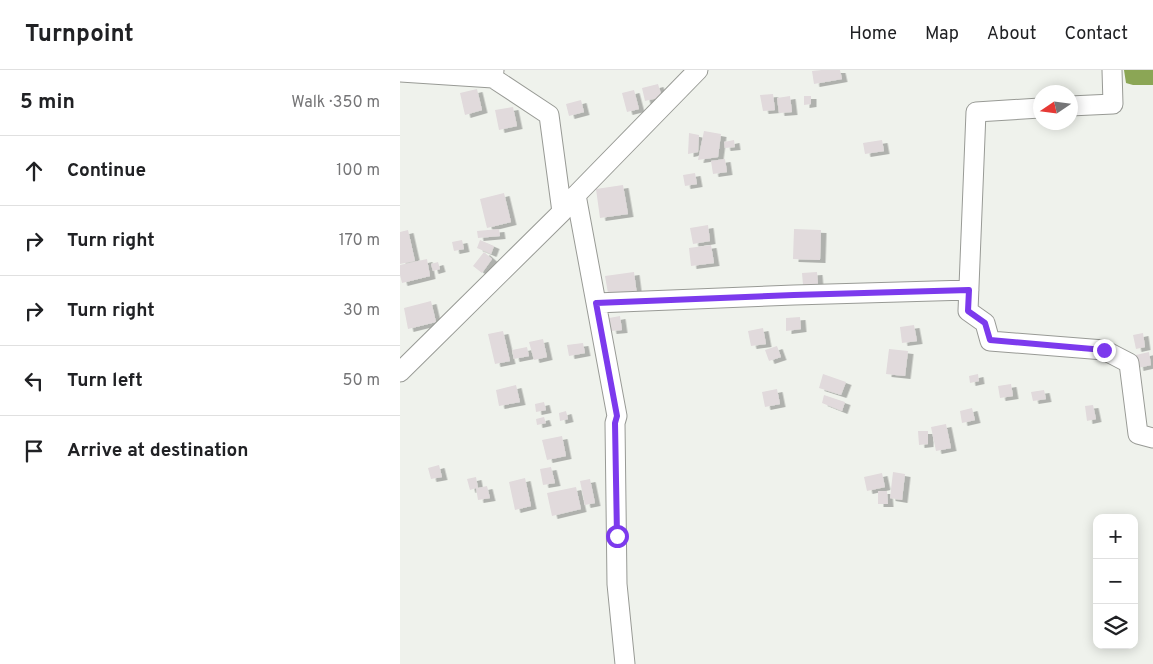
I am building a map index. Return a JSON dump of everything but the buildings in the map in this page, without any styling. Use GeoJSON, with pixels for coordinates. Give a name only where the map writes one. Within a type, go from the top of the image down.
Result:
{"type":"FeatureCollection","features":[{"type":"Feature","properties":{"kind":"street"},"geometry":{"type":"LineString","coordinates":[[400,372],[562,212],[576,195],[698,70]]}},
{"type":"Feature","properties":{"kind":"street"},"geometry":{"type":"LineString","coordinates":[[1078,106],[1113,104],[1112,70]]}},
{"type":"Feature","properties":{"kind":"street"},"geometry":{"type":"LineString","coordinates":[[400,72],[494,74],[549,115],[562,212]]}},
{"type":"Feature","properties":{"kind":"street"},"geometry":{"type":"LineString","coordinates":[[1033,108],[976,112],[968,311],[985,323],[990,340],[1104,350],[1129,363],[1138,434],[1153,438]]}},
{"type":"Feature","properties":{"kind":"street"},"geometry":{"type":"LineString","coordinates":[[576,195],[617,416],[615,423],[617,584],[625,664]]}},
{"type":"Feature","properties":{"kind":"street"},"geometry":{"type":"LineString","coordinates":[[596,303],[969,290]]}},
{"type":"Feature","properties":{"kind":"shaded area"},"geometry":{"type":"Polygon","coordinates":[[[1124,70],[1153,70],[1153,85],[1126,83],[1124,70]]]}},
{"type":"Feature","properties":{"kind":"route"},"geometry":{"type":"LineString","coordinates":[[617,536],[615,423],[617,416],[596,303],[969,290],[968,311],[985,323],[990,340],[1104,350]]}}]}
